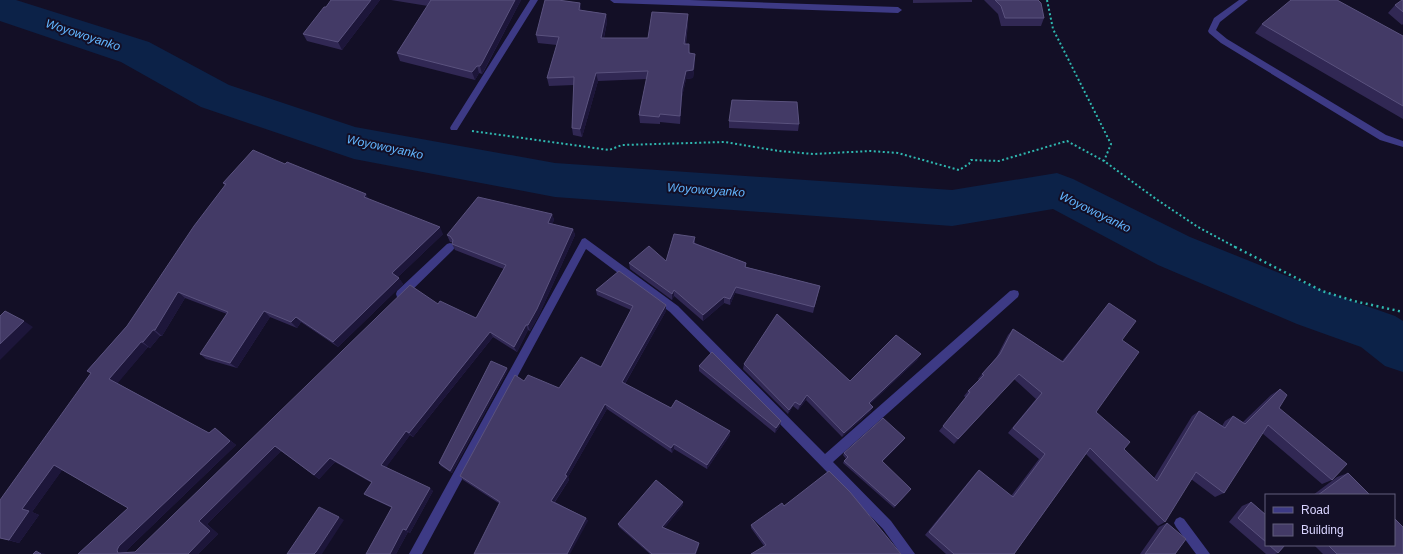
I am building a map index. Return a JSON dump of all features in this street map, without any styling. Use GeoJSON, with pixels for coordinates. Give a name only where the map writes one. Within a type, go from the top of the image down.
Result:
{"type":"FeatureCollection","features":[{"type":"Feature","properties":{"kind":"street"},"geometry":{"type":"LineString","coordinates":[[454,128],[534,0]]}},
{"type":"Feature","properties":{"kind":"street"},"geometry":{"type":"LineString","coordinates":[[614,0],[898,10]]}},
{"type":"Feature","properties":{"kind":"street"},"geometry":{"type":"LineString","coordinates":[[1244,0],[1217,20],[1212,31],[1224,41],[1383,138],[1403,144]]}},
{"type":"Feature","properties":{"kind":"street"},"geometry":{"type":"LineString","coordinates":[[415,554],[585,242],[674,308],[824,462],[888,525],[910,554]]}},
{"type":"Feature","properties":{"kind":"street"},"geometry":{"type":"LineString","coordinates":[[394,302],[450,247]]}},
{"type":"Feature","properties":{"kind":"street"},"geometry":{"type":"LineString","coordinates":[[824,462],[1014,294]]}},
{"type":"Feature","properties":{"kind":"street"},"geometry":{"type":"LineString","coordinates":[[1180,523],[1204,554]]}},
{"type":"Feature","properties":{"kind":"path"},"geometry":{"type":"LineString","coordinates":[[1047,0],[1053,29],[1111,144],[1104,161]]}},
{"type":"Feature","properties":{"kind":"path"},"geometry":{"type":"LineString","coordinates":[[454,128],[609,150],[622,145],[724,142],[778,151],[813,154],[870,151],[898,153],[938,166],[959,170],[969,164],[971,160],[998,161],[1068,141],[1104,161],[1156,199],[1198,227],[1275,268],[1322,290],[1354,301],[1403,312]]}},
{"type":"Feature","properties":{"kind":"building"},"geometry":{"type":"Polygon","coordinates":[[[331,0],[371,0],[338,42],[303,34],[324,7],[326,7],[331,0]]]}},
{"type":"Feature","properties":{"kind":"building"},"geometry":{"type":"Polygon","coordinates":[[[431,0],[515,0],[482,63],[472,72],[397,53],[431,0]]]}},
{"type":"Feature","properties":{"kind":"building"},"geometry":{"type":"Polygon","coordinates":[[[545,0],[580,3],[579,10],[606,14],[601,38],[648,38],[652,12],[688,14],[684,44],[689,44],[689,53],[695,54],[693,70],[686,71],[682,89],[680,116],[660,114],[659,117],[639,115],[648,71],[596,73],[580,129],[572,128],[574,77],[547,78],[559,37],[536,35],[545,0]]]}},
{"type":"Feature","properties":{"kind":"building"},"geometry":{"type":"Polygon","coordinates":[[[995,0],[1038,0],[1041,3],[1044,18],[1005,18],[1001,6],[995,0]]]}},
{"type":"Feature","properties":{"kind":"building"},"geometry":{"type":"Polygon","coordinates":[[[1291,0],[1337,0],[1403,36],[1403,106],[1262,24],[1291,0]]]}},
{"type":"Feature","properties":{"kind":"building"},"geometry":{"type":"Polygon","coordinates":[[[1403,0],[1403,12],[1395,5],[1403,0]]]}},
{"type":"Feature","properties":{"kind":"building"},"geometry":{"type":"Polygon","coordinates":[[[732,100],[797,102],[799,124],[729,121],[732,100]]]}},
{"type":"Feature","properties":{"kind":"building"},"geometry":{"type":"Polygon","coordinates":[[[253,150],[285,164],[287,162],[366,194],[364,197],[440,227],[392,273],[399,278],[333,342],[296,317],[291,322],[264,311],[230,363],[200,354],[228,312],[178,292],[155,330],[153,330],[143,342],[141,342],[109,379],[209,433],[215,428],[230,441],[119,546],[117,550],[118,553],[135,552],[410,285],[438,304],[440,301],[476,318],[506,265],[452,244],[453,240],[447,235],[478,197],[552,214],[548,223],[573,229],[537,309],[514,347],[490,332],[409,433],[406,431],[381,465],[430,488],[406,530],[403,529],[390,554],[366,554],[392,507],[364,494],[372,482],[330,458],[314,475],[275,446],[199,521],[210,531],[188,554],[78,554],[128,508],[54,465],[22,509],[29,511],[9,540],[0,538],[0,500],[91,373],[87,371],[127,326],[194,226],[226,184],[223,183],[253,150]]]}},
{"type":"Feature","properties":{"kind":"building"},"geometry":{"type":"Polygon","coordinates":[[[674,234],[695,237],[693,243],[746,263],[745,267],[820,286],[814,307],[736,287],[730,299],[724,297],[703,315],[674,290],[672,294],[629,263],[649,246],[666,261],[674,234]]]}},
{"type":"Feature","properties":{"kind":"building"},"geometry":{"type":"Polygon","coordinates":[[[619,271],[666,305],[622,382],[671,408],[676,400],[730,431],[707,465],[674,444],[671,448],[605,404],[565,475],[567,476],[551,501],[586,518],[567,554],[474,554],[500,502],[460,476],[515,375],[524,381],[528,375],[559,388],[581,357],[601,367],[633,306],[596,290],[619,271]]]}},
{"type":"Feature","properties":{"kind":"building"},"geometry":{"type":"Polygon","coordinates":[[[1109,303],[1136,321],[1122,340],[1139,352],[1096,412],[1130,442],[1124,449],[1157,481],[1199,411],[1225,428],[1233,416],[1245,424],[1280,389],[1287,395],[1279,408],[1347,464],[1332,480],[1268,425],[1224,493],[1196,472],[1165,522],[1090,448],[1014,554],[954,554],[929,532],[979,470],[1013,497],[1045,454],[1013,428],[1042,393],[1019,374],[958,439],[943,426],[970,392],[968,391],[984,375],[982,374],[1000,354],[1013,329],[1063,362],[1109,303]]]}},
{"type":"Feature","properties":{"kind":"building"},"geometry":{"type":"Polygon","coordinates":[[[5,311],[24,321],[0,344],[0,316],[5,311]]]}},
{"type":"Feature","properties":{"kind":"building"},"geometry":{"type":"Polygon","coordinates":[[[777,314],[850,381],[896,335],[921,354],[869,403],[873,407],[844,433],[807,395],[800,405],[795,402],[789,410],[744,364],[777,314]]]}},
{"type":"Feature","properties":{"kind":"building"},"geometry":{"type":"Polygon","coordinates":[[[712,352],[781,421],[776,428],[699,366],[712,352]]]}},
{"type":"Feature","properties":{"kind":"building"},"geometry":{"type":"Polygon","coordinates":[[[491,361],[507,368],[450,471],[439,463],[491,361]]]}},
{"type":"Feature","properties":{"kind":"building"},"geometry":{"type":"Polygon","coordinates":[[[883,418],[905,438],[882,461],[911,489],[895,506],[844,461],[848,457],[844,453],[883,418]]]}},
{"type":"Feature","properties":{"kind":"building"},"geometry":{"type":"Polygon","coordinates":[[[829,471],[850,492],[901,554],[751,554],[766,545],[751,525],[782,503],[784,506],[829,471]]]}},
{"type":"Feature","properties":{"kind":"building"},"geometry":{"type":"Polygon","coordinates":[[[1348,473],[1369,494],[1319,494],[1348,473]]]}},
{"type":"Feature","properties":{"kind":"building"},"geometry":{"type":"Polygon","coordinates":[[[656,480],[683,502],[662,527],[699,543],[695,554],[652,554],[618,524],[656,480]]]}},
{"type":"Feature","properties":{"kind":"building"},"geometry":{"type":"Polygon","coordinates":[[[1251,502],[1265,514],[1265,541],[1238,518],[1251,502]]]}},
{"type":"Feature","properties":{"kind":"building"},"geometry":{"type":"Polygon","coordinates":[[[319,507],[339,517],[316,552],[314,554],[287,554],[319,507]]]}},
{"type":"Feature","properties":{"kind":"building"},"geometry":{"type":"Polygon","coordinates":[[[1395,519],[1403,527],[1403,554],[1337,554],[1329,546],[1395,546],[1395,519]]]}},
{"type":"Feature","properties":{"kind":"building"},"geometry":{"type":"Polygon","coordinates":[[[1167,523],[1186,539],[1175,554],[1145,554],[1167,523]]]}},
{"type":"Feature","properties":{"kind":"building"},"geometry":{"type":"Polygon","coordinates":[[[1270,546],[1284,546],[1278,553],[1270,546]]]}},
{"type":"Feature","properties":{"kind":"building"},"geometry":{"type":"Polygon","coordinates":[[[36,551],[41,554],[33,554],[36,551]]]}},
{"type":"Feature","properties":{"kind":"waterway","name":"Woyowoyanko"},"geometry":{"type":"LineString","coordinates":[[0,8],[135,52],[215,96],[354,143],[555,180],[952,208],[1057,191],[1174,251],[1314,309],[1378,331],[1403,350]]}}]}
